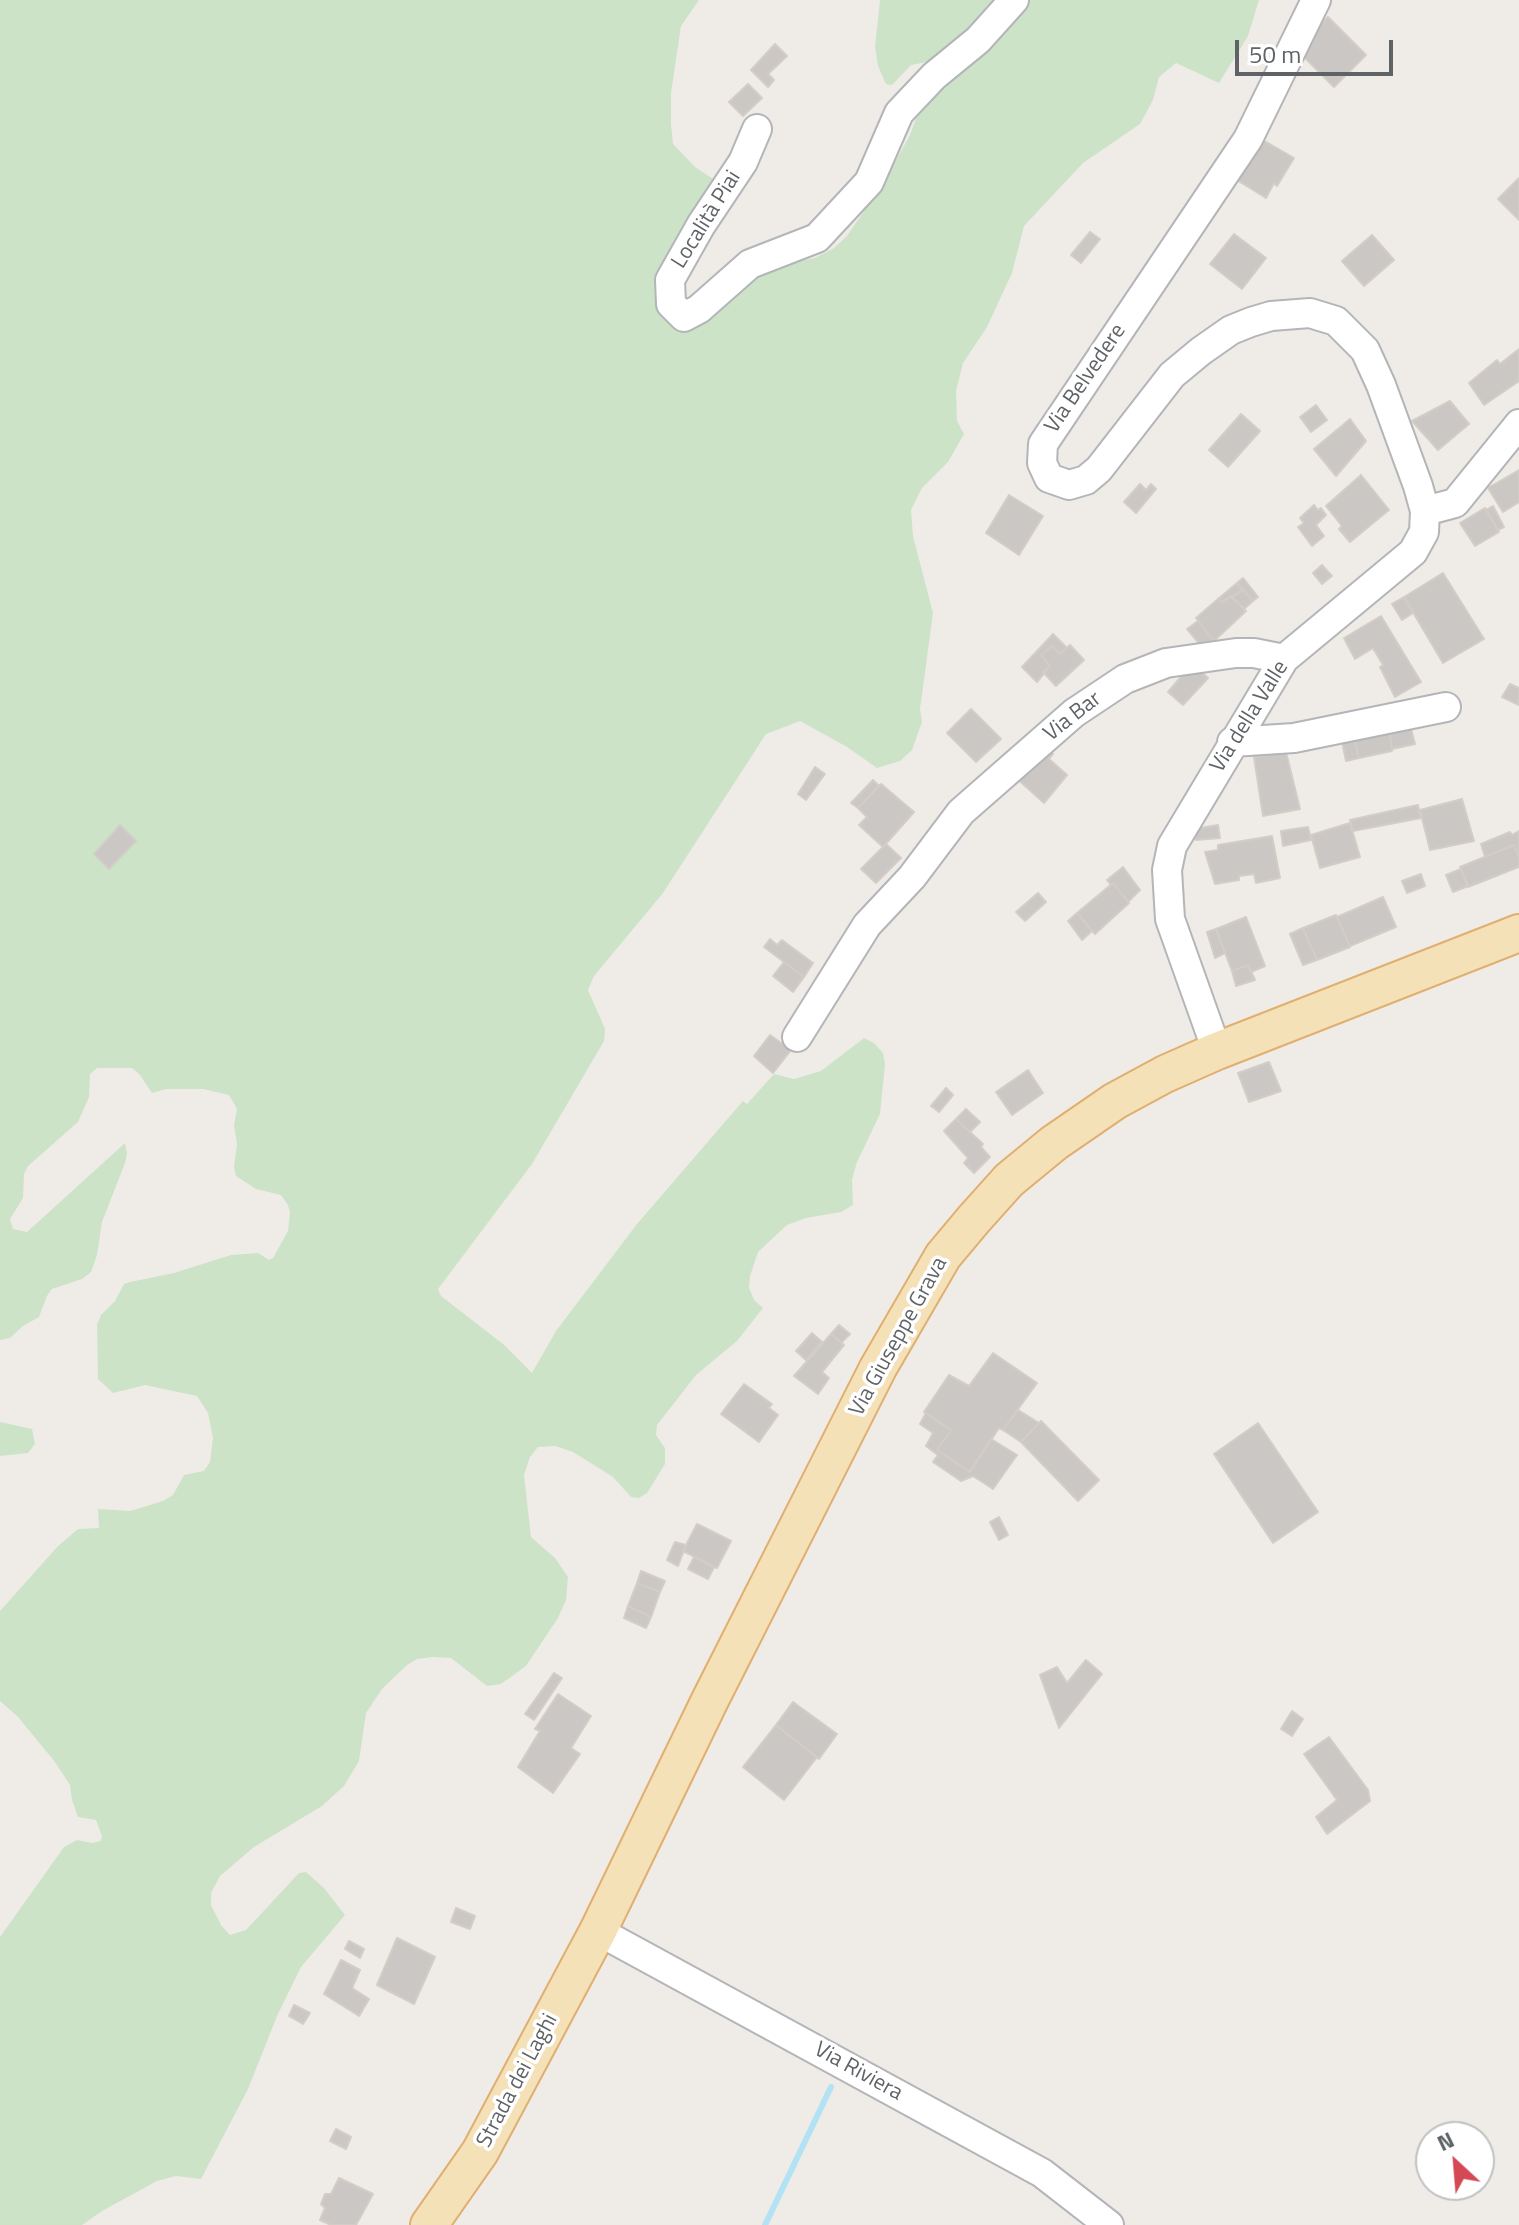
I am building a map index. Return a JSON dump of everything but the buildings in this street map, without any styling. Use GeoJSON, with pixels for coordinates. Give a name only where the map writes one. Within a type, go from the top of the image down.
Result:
{"type":"FeatureCollection","features":[{"type":"Feature","properties":{"kind":"main road","name":"Via Giuseppe Grava"},"geometry":{"type":"LineString","coordinates":[[598,1931],[850,1423],[943,1256],[1009,1180],[1054,1143],[1115,1101],[1165,1074],[1519,933]]}},
{"type":"Feature","properties":{"kind":"main road","name":"Strada dei Laghi"},"geometry":{"type":"LineString","coordinates":[[429,2225],[480,2152],[598,1931]]}},
{"type":"Feature","properties":{"kind":"street","name":"Località Piai"},"geometry":{"type":"LineString","coordinates":[[757,129],[743,162],[701,225],[670,280],[671,304],[684,317],[699,309],[750,264],[817,238],[869,182],[899,113],[934,76],[978,40],[1014,0]]}},
{"type":"Feature","properties":{"kind":"street","name":"Via Belvedere"},"geometry":{"type":"LineString","coordinates":[[1316,0],[1248,139],[1043,444],[1042,463],[1049,478],[1069,485],[1086,480],[1099,469],[1172,375],[1201,351],[1231,330],[1251,322],[1271,316],[1310,313],[1336,321],[1365,350],[1386,399],[1425,511]]}},
{"type":"Feature","properties":{"kind":"street"},"geometry":{"type":"LineString","coordinates":[[1425,511],[1455,503],[1519,424]]}},
{"type":"Feature","properties":{"kind":"street","name":"Via della Valle"},"geometry":{"type":"LineString","coordinates":[[1217,1051],[1170,919],[1167,870],[1172,846],[1284,659],[1413,552],[1424,532],[1425,511]]}},
{"type":"Feature","properties":{"kind":"street","name":"Via Bar"},"geometry":{"type":"LineString","coordinates":[[797,1037],[867,925],[912,877],[961,812],[1074,713],[1125,679],[1166,663],[1236,653],[1284,659]]}},
{"type":"Feature","properties":{"kind":"street"},"geometry":{"type":"LineString","coordinates":[[1232,742],[1294,738],[1446,707]]}},
{"type":"Feature","properties":{"kind":"street","name":"Via Riviera"},"geometry":{"type":"LineString","coordinates":[[598,1931],[1042,2173],[1109,2225]]}},
{"type":"Feature","properties":{"kind":"green space"},"geometry":{"type":"Polygon","coordinates":[[[0,0],[699,0],[681,26],[671,93],[673,144],[695,167],[718,182],[688,230],[675,327],[683,331],[695,327],[740,283],[778,265],[815,258],[834,248],[847,236],[885,180],[910,135],[921,105],[1023,0],[1259,0],[1248,36],[1219,83],[1176,63],[1159,77],[1153,100],[1140,124],[1083,163],[1024,226],[1012,273],[987,327],[963,363],[956,391],[957,421],[964,434],[948,462],[922,488],[911,510],[913,536],[933,613],[920,709],[922,722],[912,750],[900,761],[877,768],[800,721],[766,734],[663,893],[594,976],[588,990],[605,1029],[604,1041],[532,1164],[438,1289],[441,1296],[503,1344],[532,1373],[556,1331],[637,1224],[743,1101],[747,1104],[774,1074],[794,1079],[821,1071],[864,1038],[883,1053],[885,1064],[880,1114],[857,1162],[852,1180],[853,1205],[841,1212],[787,1225],[758,1252],[749,1288],[754,1300],[763,1308],[737,1341],[696,1375],[657,1425],[656,1435],[665,1448],[665,1464],[647,1493],[639,1498],[631,1497],[613,1477],[573,1452],[555,1446],[538,1447],[530,1457],[524,1475],[531,1537],[555,1558],[568,1577],[566,1600],[558,1618],[526,1666],[501,1684],[487,1686],[451,1658],[417,1659],[407,1665],[382,1689],[366,1713],[359,1761],[344,1786],[322,1806],[254,1847],[220,1876],[211,1893],[211,1905],[230,1935],[246,1930],[299,1873],[306,1872],[324,1888],[345,1915],[301,1967],[277,2016],[248,2089],[201,2179],[176,2176],[157,2181],[82,2225],[0,2225],[0,1937],[64,1847],[77,1840],[101,1841],[102,1836],[96,1820],[78,1817],[70,1785],[55,1762],[18,1717],[0,1701],[0,1611],[58,1546],[78,1529],[99,1528],[98,1509],[130,1511],[163,1501],[173,1495],[184,1475],[204,1471],[210,1462],[213,1438],[208,1413],[197,1396],[145,1385],[113,1393],[98,1379],[97,1325],[101,1315],[115,1301],[124,1284],[130,1282],[174,1273],[231,1255],[258,1253],[269,1260],[273,1258],[288,1231],[290,1213],[281,1195],[256,1189],[236,1176],[234,1125],[237,1109],[229,1095],[203,1089],[166,1089],[152,1093],[132,1068],[97,1068],[90,1074],[89,1097],[78,1122],[28,1166],[24,1174],[23,1198],[10,1219],[13,1229],[27,1232],[125,1143],[125,1163],[102,1222],[91,1272],[82,1279],[52,1289],[39,1317],[10,1338],[0,1340],[0,0]]]}},
{"type":"Feature","properties":{"kind":"green space"},"geometry":{"type":"Polygon","coordinates":[[[880,0],[1007,0],[947,58],[911,65],[892,85],[886,84],[878,66],[875,47],[880,0]]]}},
{"type":"Feature","properties":{"kind":"green space"},"geometry":{"type":"Polygon","coordinates":[[[0,1422],[32,1429],[35,1444],[28,1453],[0,1456],[0,1422]]]}},
{"type":"Feature","properties":{"kind":"waterway"},"geometry":{"type":"LineString","coordinates":[[765,2225],[831,2087]]}}]}
